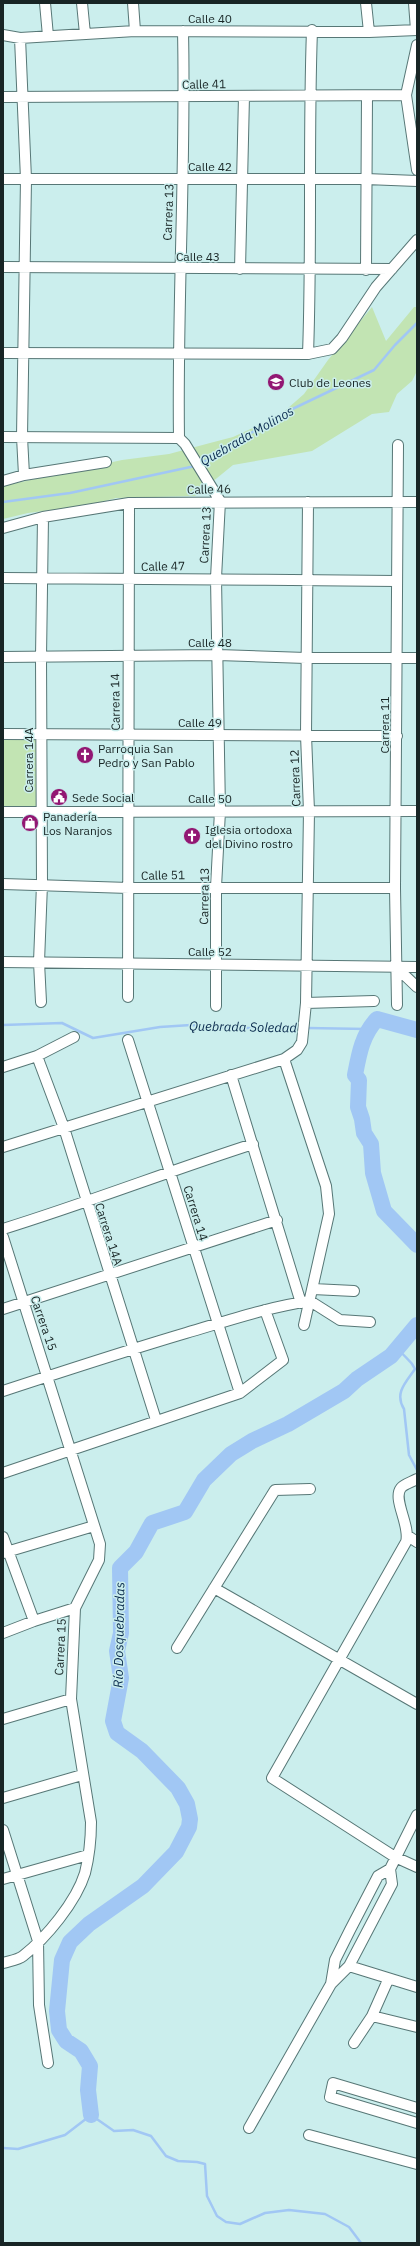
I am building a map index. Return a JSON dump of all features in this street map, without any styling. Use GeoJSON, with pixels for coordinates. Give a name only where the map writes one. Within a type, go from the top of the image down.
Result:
{"type":"FeatureCollection","features":[{"type":"Feature","properties":{"kind":"street"},"geometry":{"type":"LineString","coordinates":[[45,3],[48,36]]}},
{"type":"Feature","properties":{"kind":"street"},"geometry":{"type":"LineString","coordinates":[[82,3],[85,34]]}},
{"type":"Feature","properties":{"kind":"street"},"geometry":{"type":"LineString","coordinates":[[133,3],[135,31]]}},
{"type":"Feature","properties":{"kind":"street"},"geometry":{"type":"LineString","coordinates":[[366,3],[369,32]]}},
{"type":"Feature","properties":{"kind":"street"},"geometry":{"type":"LineString","coordinates":[[414,3],[416,30]]}},
{"type":"Feature","properties":{"kind":"street"},"geometry":{"type":"LineString","coordinates":[[308,354],[311,268],[310,95],[312,30]]}},
{"type":"Feature","properties":{"kind":"street","name":"Calle 40"},"geometry":{"type":"LineString","coordinates":[[3,35],[20,38],[135,31],[312,30],[369,32],[416,30]]}},
{"type":"Feature","properties":{"kind":"street","name":"Carrera 13"},"geometry":{"type":"LineString","coordinates":[[184,31],[184,97],[179,269],[179,438],[185,444],[220,501],[216,578],[220,811],[216,887],[216,1006]]}},
{"type":"Feature","properties":{"kind":"street"},"geometry":{"type":"LineString","coordinates":[[20,38],[26,179],[22,437],[24,475]]}},
{"type":"Feature","properties":{"kind":"street"},"geometry":{"type":"LineString","coordinates":[[417,45],[406,95],[417,170]]}},
{"type":"Feature","properties":{"kind":"street","name":"Calle 41"},"geometry":{"type":"LineString","coordinates":[[3,97],[406,95]]}},
{"type":"Feature","properties":{"kind":"street"},"geometry":{"type":"LineString","coordinates":[[240,269],[244,96]]}},
{"type":"Feature","properties":{"kind":"street"},"geometry":{"type":"LineString","coordinates":[[366,270],[367,96]]}},
{"type":"Feature","properties":{"kind":"street","name":"Calle 42"},"geometry":{"type":"LineString","coordinates":[[3,179],[366,179],[417,181]]}},
{"type":"Feature","properties":{"kind":"street"},"geometry":{"type":"LineString","coordinates":[[3,353],[308,354],[325,352],[332,349],[342,338],[376,287],[417,240]]}},
{"type":"Feature","properties":{"kind":"street","name":"Calle 43"},"geometry":{"type":"LineString","coordinates":[[3,267],[392,269]]}},
{"type":"Feature","properties":{"kind":"street"},"geometry":{"type":"LineString","coordinates":[[3,437],[179,438]]}},
{"type":"Feature","properties":{"kind":"street","name":"Carrera 11"},"geometry":{"type":"LineString","coordinates":[[397,1005],[395,888],[397,810],[396,581],[398,445]]}},
{"type":"Feature","properties":{"kind":"street"},"geometry":{"type":"LineString","coordinates":[[3,481],[24,475],[106,462]]}},
{"type":"Feature","properties":{"kind":"street","name":"Calle 46"},"geometry":{"type":"LineString","coordinates":[[3,528],[43,517],[129,503],[220,501],[417,502]]}},
{"type":"Feature","properties":{"kind":"street","name":"Carrera 12"},"geometry":{"type":"LineString","coordinates":[[284,1059],[297,1050],[304,1034],[306,1003],[309,889],[309,811],[306,734],[306,580],[308,502]]}},
{"type":"Feature","properties":{"kind":"street","name":"Carrera 14"},"geometry":{"type":"LineString","coordinates":[[128,997],[129,503]]}},
{"type":"Feature","properties":{"kind":"street","name":"Carrera 14A"},"geometry":{"type":"LineString","coordinates":[[41,1002],[39,962],[42,884],[41,657],[43,517]]}},
{"type":"Feature","properties":{"kind":"street","name":"Calle 47"},"geometry":{"type":"LineString","coordinates":[[3,578],[128,580],[216,578],[396,581]]}},
{"type":"Feature","properties":{"kind":"street","name":"Calle 48"},"geometry":{"type":"LineString","coordinates":[[3,657],[218,655],[306,658],[417,658]]}},
{"type":"Feature","properties":{"kind":"street","name":"Calle 49"},"geometry":{"type":"LineString","coordinates":[[3,734],[218,736],[306,734],[397,736]]}},
{"type":"Feature","properties":{"kind":"street","name":"Calle 50"},"geometry":{"type":"LineString","coordinates":[[3,812],[417,810]]}},
{"type":"Feature","properties":{"kind":"street","name":"Calle 51"},"geometry":{"type":"LineString","coordinates":[[3,884],[42,884],[129,888],[395,888]]}},
{"type":"Feature","properties":{"kind":"street","name":"Calle 52"},"geometry":{"type":"LineString","coordinates":[[3,962],[306,965],[397,968],[417,967]]}},
{"type":"Feature","properties":{"kind":"street"},"geometry":{"type":"LineString","coordinates":[[397,968],[417,986]]}},
{"type":"Feature","properties":{"kind":"street"},"geometry":{"type":"LineString","coordinates":[[306,1003],[374,1002]]}},
{"type":"Feature","properties":{"kind":"street"},"geometry":{"type":"LineString","coordinates":[[3,1067],[37,1056],[74,1037]]}},
{"type":"Feature","properties":{"kind":"street","name":"Carrera 14"},"geometry":{"type":"LineString","coordinates":[[128,1040],[193,1249],[240,1393]]}},
{"type":"Feature","properties":{"kind":"street","name":"Carrera 14A"},"geometry":{"type":"LineString","coordinates":[[37,1056],[64,1128],[86,1204],[156,1420]]}},
{"type":"Feature","properties":{"kind":"street"},"geometry":{"type":"LineString","coordinates":[[3,1147],[148,1102],[231,1074],[284,1059],[326,1186],[328,1201],[329,1214],[313,1289],[305,1302]]}},
{"type":"Feature","properties":{"kind":"street"},"geometry":{"type":"LineString","coordinates":[[231,1074],[277,1220],[305,1302],[304,1325]]}},
{"type":"Feature","properties":{"kind":"street"},"geometry":{"type":"LineString","coordinates":[[3,1229],[86,1204],[169,1171],[253,1144]]}},
{"type":"Feature","properties":{"kind":"street"},"geometry":{"type":"LineString","coordinates":[[3,1309],[193,1249],[277,1220]]}},
{"type":"Feature","properties":{"kind":"street","name":"Carrera 15"},"geometry":{"type":"LineString","coordinates":[[3,1237],[23,1302],[49,1376],[70,1450],[100,1544],[99,1560],[75,1608],[70,1699],[91,1822],[91,1837],[84,1874],[68,1906],[38,1941],[22,1957],[3,1964]]}},
{"type":"Feature","properties":{"kind":"street"},"geometry":{"type":"LineString","coordinates":[[313,1289],[354,1291]]}},
{"type":"Feature","properties":{"kind":"street"},"geometry":{"type":"LineString","coordinates":[[3,1391],[134,1349],[265,1310],[305,1302],[340,1320],[370,1322]]}},
{"type":"Feature","properties":{"kind":"street"},"geometry":{"type":"LineString","coordinates":[[3,1473],[156,1420],[240,1393],[283,1360],[265,1310]]}},
{"type":"Feature","properties":{"kind":"street"},"geometry":{"type":"LineString","coordinates":[[414,1480],[401,1486],[399,1491],[408,1536],[272,1778],[395,1857],[417,1867]]}},
{"type":"Feature","properties":{"kind":"street"},"geometry":{"type":"LineString","coordinates":[[177,1648],[275,1490],[310,1489]]}},
{"type":"Feature","properties":{"kind":"street"},"geometry":{"type":"LineString","coordinates":[[6,1553],[94,1526]]}},
{"type":"Feature","properties":{"kind":"street"},"geometry":{"type":"LineString","coordinates":[[408,1536],[417,1542]]}},
{"type":"Feature","properties":{"kind":"street"},"geometry":{"type":"LineString","coordinates":[[3,1537],[6,1553],[34,1620]]}},
{"type":"Feature","properties":{"kind":"street"},"geometry":{"type":"LineString","coordinates":[[214,1588],[417,1704]]}},
{"type":"Feature","properties":{"kind":"street"},"geometry":{"type":"LineString","coordinates":[[3,1633],[34,1620],[75,1608]]}},
{"type":"Feature","properties":{"kind":"street"},"geometry":{"type":"LineString","coordinates":[[3,1719],[70,1699]]}},
{"type":"Feature","properties":{"kind":"street"},"geometry":{"type":"LineString","coordinates":[[3,1798],[82,1775]]}},
{"type":"Feature","properties":{"kind":"street"},"geometry":{"type":"LineString","coordinates":[[249,2128],[331,1984],[349,1966],[392,1884],[390,1869],[417,1815]]}},
{"type":"Feature","properties":{"kind":"street"},"geometry":{"type":"LineString","coordinates":[[3,1830],[38,1941],[39,2005],[48,2063]]}},
{"type":"Feature","properties":{"kind":"street"},"geometry":{"type":"LineString","coordinates":[[3,1879],[88,1856]]}},
{"type":"Feature","properties":{"kind":"street"},"geometry":{"type":"LineString","coordinates":[[331,1984],[335,1960],[350,1930],[378,1876],[390,1869]]}},
{"type":"Feature","properties":{"kind":"street"},"geometry":{"type":"LineString","coordinates":[[349,1966],[388,1980],[417,1987]]}},
{"type":"Feature","properties":{"kind":"street"},"geometry":{"type":"LineString","coordinates":[[354,2043],[372,2016],[388,1980]]}},
{"type":"Feature","properties":{"kind":"street"},"geometry":{"type":"LineString","coordinates":[[372,2016],[417,2027]]}},
{"type":"Feature","properties":{"kind":"street"},"geometry":{"type":"LineString","coordinates":[[417,2108],[333,2083],[330,2097],[417,2123]]}},
{"type":"Feature","properties":{"kind":"street"},"geometry":{"type":"LineString","coordinates":[[309,2135],[417,2164]]}},
{"type":"Feature","properties":{"kind":"green space"},"geometry":{"type":"Polygon","coordinates":[[[372,307],[386,341],[414,307],[417,307],[417,371],[412,381],[397,394],[389,412],[372,414],[312,451],[233,465],[195,496],[116,498],[91,505],[28,513],[3,519],[3,486],[122,460],[169,454],[233,437],[279,416],[304,394],[328,360],[372,307]]]}},
{"type":"Feature","properties":{"kind":"green space"},"geometry":{"type":"Polygon","coordinates":[[[42,733],[41,812],[3,812],[3,734],[42,733]]]}},
{"type":"Feature","properties":{"kind":"waterway","name":"Quebrada Molinos"},"geometry":{"type":"LineString","coordinates":[[200,464],[284,413],[374,370],[395,345],[417,323]]}},
{"type":"Feature","properties":{"kind":"waterway","name":"Quebrada Molinos"},"geometry":{"type":"LineString","coordinates":[[3,502],[70,493],[195,466]]}},
{"type":"Feature","properties":{"kind":"waterway","name":"Río Dosquebradas"},"geometry":{"type":"LineString","coordinates":[[417,1030],[377,1019],[365,1038],[355,1075],[359,1080],[358,1107],[364,1133],[371,1144],[373,1173],[384,1211],[417,1245]]}},
{"type":"Feature","properties":{"kind":"waterway","name":"Quebrada Soledad"},"geometry":{"type":"LineString","coordinates":[[3,1025],[62,1023],[93,1038],[160,1027],[191,1025],[226,1028],[302,1028]]}},
{"type":"Feature","properties":{"kind":"waterway","name":"Quebrada Soledad"},"geometry":{"type":"LineString","coordinates":[[307,1028],[367,1029]]}},
{"type":"Feature","properties":{"kind":"waterway","name":"Río Dosquebradas"},"geometry":{"type":"LineString","coordinates":[[91,2115],[88,2090],[90,2066],[81,2051],[66,2041],[59,2030],[57,2011],[62,1960],[70,1942],[89,1924],[143,1886],[176,1852],[189,1827],[190,1819],[187,1804],[178,1788],[142,1751],[117,1733],[113,1721],[121,1678],[117,1651],[121,1633],[120,1568],[136,1552],[152,1523],[185,1512],[204,1480],[231,1454],[252,1441],[288,1424],[344,1391],[357,1379],[391,1356],[417,1325]]}},
{"type":"Feature","properties":{"kind":"waterway"},"geometry":{"type":"LineString","coordinates":[[399,1349],[411,1362],[415,1369],[402,1388],[400,1398],[404,1409],[409,1455],[417,1470]]}},
{"type":"Feature","properties":{"kind":"waterway"},"geometry":{"type":"LineString","coordinates":[[3,2148],[18,2149],[65,2135],[91,2115],[114,2131],[133,2130],[151,2136],[166,2156],[178,2161],[205,2164],[207,2196],[217,2216],[226,2222],[240,2224],[265,2213],[289,2210],[325,2214],[349,2227],[361,2243]]}},
{"type":"Feature","properties":{"kind":"place","name":"Club de Leones"},"geometry":{"type":"Point","coordinates":[276,382]}},
{"type":"Feature","properties":{"kind":"place","name":"Parroquia San Pedro y San Pablo"},"geometry":{"type":"Point","coordinates":[85,755]}},
{"type":"Feature","properties":{"kind":"place","name":"Sede Social"},"geometry":{"type":"Point","coordinates":[59,797]}},
{"type":"Feature","properties":{"kind":"place","name":"Panadería Los Naranjos"},"geometry":{"type":"Point","coordinates":[30,823]}},
{"type":"Feature","properties":{"kind":"place","name":"Iglesia ortodoxa del Divino rostro"},"geometry":{"type":"Point","coordinates":[192,836]}}]}
